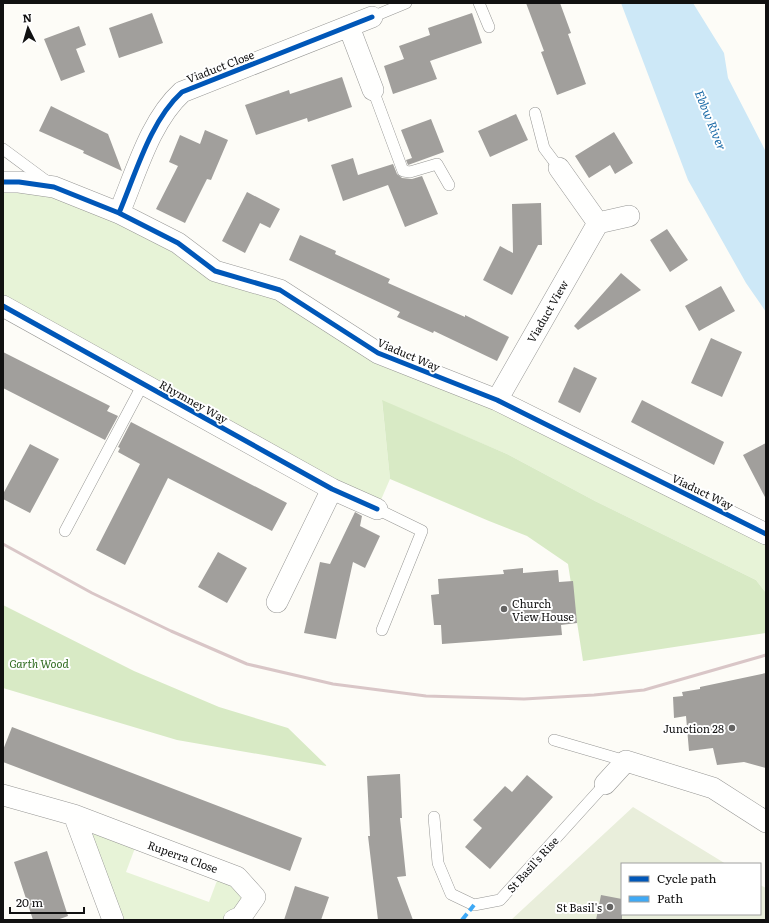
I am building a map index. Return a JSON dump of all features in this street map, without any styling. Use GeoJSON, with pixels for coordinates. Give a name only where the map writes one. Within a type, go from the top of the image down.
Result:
{"type":"FeatureCollection","features":[{"type":"Feature","properties":{"kind":"street","name":"Viaduct Close"},"geometry":{"type":"LineString","coordinates":[[119,213],[156,124],[170,102],[182,92],[372,17]]}},
{"type":"Feature","properties":{"kind":"street"},"geometry":{"type":"LineString","coordinates":[[348,27],[373,90]]}},
{"type":"Feature","properties":{"kind":"street"},"geometry":{"type":"LineString","coordinates":[[559,168],[598,223],[629,216]]}},
{"type":"Feature","properties":{"kind":"street","name":"Viaduct Way"},"geometry":{"type":"LineString","coordinates":[[3,182],[19,182],[54,187],[119,213],[178,243],[215,272],[280,290],[378,353],[496,400],[766,534]]}},
{"type":"Feature","properties":{"kind":"street","name":"Viaduct View"},"geometry":{"type":"LineString","coordinates":[[496,400],[598,223]]}},
{"type":"Feature","properties":{"kind":"street","name":"Rhymney Way"},"geometry":{"type":"LineString","coordinates":[[3,306],[332,489],[377,509]]}},
{"type":"Feature","properties":{"kind":"street"},"geometry":{"type":"LineString","coordinates":[[277,602],[332,489]]}},
{"type":"Feature","properties":{"kind":"street"},"geometry":{"type":"LineString","coordinates":[[605,784],[626,761],[714,788],[766,822]]}},
{"type":"Feature","properties":{"kind":"street","name":"Ruperra Close"},"geometry":{"type":"LineString","coordinates":[[3,795],[74,815],[237,877],[254,897],[241,917],[234,920]]}},
{"type":"Feature","properties":{"kind":"street"},"geometry":{"type":"LineString","coordinates":[[74,815],[114,920]]}},
{"type":"Feature","properties":{"kind":"lane"},"geometry":{"type":"LineString","coordinates":[[372,17],[406,3]]}},
{"type":"Feature","properties":{"kind":"lane"},"geometry":{"type":"LineString","coordinates":[[479,3],[489,27]]}},
{"type":"Feature","properties":{"kind":"lane"},"geometry":{"type":"LineString","coordinates":[[373,90],[403,171],[410,172],[437,164],[449,185]]}},
{"type":"Feature","properties":{"kind":"lane"},"geometry":{"type":"LineString","coordinates":[[536,113],[544,148],[559,168]]}},
{"type":"Feature","properties":{"kind":"lane"},"geometry":{"type":"LineString","coordinates":[[3,149],[54,187]]}},
{"type":"Feature","properties":{"kind":"lane"},"geometry":{"type":"LineString","coordinates":[[65,531],[143,384]]}},
{"type":"Feature","properties":{"kind":"lane"},"geometry":{"type":"LineString","coordinates":[[377,509],[422,531],[382,630]]}},
{"type":"Feature","properties":{"kind":"lane"},"geometry":{"type":"LineString","coordinates":[[554,740],[626,761]]}},
{"type":"Feature","properties":{"kind":"lane","name":"St Basil's Rise"},"geometry":{"type":"LineString","coordinates":[[434,817],[438,863],[451,894],[474,905],[500,900],[605,784]]}},
{"type":"Feature","properties":{"kind":"green space"},"geometry":{"type":"Polygon","coordinates":[[[3,182],[54,187],[314,311],[766,534],[766,593],[756,580],[595,501],[507,454],[382,401],[390,479],[377,509],[3,306],[3,182]]]}},
{"type":"Feature","properties":{"kind":"green space"},"geometry":{"type":"Polygon","coordinates":[[[382,400],[507,454],[595,501],[756,580],[766,593],[766,633],[583,661],[568,564],[527,536],[390,479],[382,400]]]}},
{"type":"Feature","properties":{"kind":"green space","name":"Garth Wood"},"geometry":{"type":"Polygon","coordinates":[[[3,605],[134,671],[219,707],[288,728],[327,766],[177,740],[3,688],[3,605]]]}},
{"type":"Feature","properties":{"kind":"green space"},"geometry":{"type":"Polygon","coordinates":[[[633,807],[724,863],[621,863],[621,915],[761,915],[761,886],[766,888],[766,920],[511,920],[633,807]]]}},
{"type":"Feature","properties":{"kind":"green space"},"geometry":{"type":"Polygon","coordinates":[[[74,815],[138,840],[126,872],[209,902],[221,870],[255,897],[234,920],[113,920],[74,815]]]}},
{"type":"Feature","properties":{"kind":"water","name":"Ebbw River"},"geometry":{"type":"Polygon","coordinates":[[[621,3],[693,3],[724,53],[728,78],[766,152],[766,312],[746,283],[688,180],[621,3]]]}},
{"type":"Feature","properties":{"kind":"building"},"geometry":{"type":"Polygon","coordinates":[[[526,3],[560,3],[571,33],[568,34],[586,84],[557,95],[541,52],[544,51],[526,3]]]}},
{"type":"Feature","properties":{"kind":"building"},"geometry":{"type":"Polygon","coordinates":[[[152,13],[163,43],[119,58],[109,28],[152,13]]]}},
{"type":"Feature","properties":{"kind":"building"},"geometry":{"type":"Polygon","coordinates":[[[472,13],[482,43],[430,61],[437,79],[393,94],[384,66],[404,59],[399,46],[430,35],[428,28],[472,13]]]}},
{"type":"Feature","properties":{"kind":"building"},"geometry":{"type":"Polygon","coordinates":[[[79,26],[86,45],[76,49],[85,72],[61,81],[44,39],[79,26]]]}},
{"type":"Feature","properties":{"kind":"building"},"geometry":{"type":"Polygon","coordinates":[[[342,77],[352,107],[308,122],[307,118],[256,135],[245,105],[289,90],[290,94],[342,77]]]}},
{"type":"Feature","properties":{"kind":"building"},"geometry":{"type":"Polygon","coordinates":[[[51,106],[108,134],[122,171],[83,153],[84,151],[39,131],[51,106]]]}},
{"type":"Feature","properties":{"kind":"building"},"geometry":{"type":"Polygon","coordinates":[[[516,114],[528,140],[490,157],[478,131],[516,114]]]}},
{"type":"Feature","properties":{"kind":"building"},"geometry":{"type":"Polygon","coordinates":[[[431,119],[444,152],[408,165],[406,160],[412,158],[401,130],[431,119]]]}},
{"type":"Feature","properties":{"kind":"building"},"geometry":{"type":"Polygon","coordinates":[[[205,130],[228,140],[211,180],[207,179],[185,223],[156,209],[178,166],[169,162],[180,135],[200,144],[205,130]]]}},
{"type":"Feature","properties":{"kind":"building"},"geometry":{"type":"Polygon","coordinates":[[[614,132],[633,163],[615,174],[610,165],[589,178],[575,156],[614,132]]]}},
{"type":"Feature","properties":{"kind":"building"},"geometry":{"type":"Polygon","coordinates":[[[353,158],[358,175],[393,164],[397,174],[402,178],[412,179],[422,176],[438,214],[405,227],[388,185],[343,201],[331,165],[353,158]]]}},
{"type":"Feature","properties":{"kind":"building"},"geometry":{"type":"Polygon","coordinates":[[[247,192],[280,209],[270,228],[260,223],[245,253],[222,241],[247,192]]]}},
{"type":"Feature","properties":{"kind":"building"},"geometry":{"type":"Polygon","coordinates":[[[541,203],[542,245],[538,245],[512,295],[483,280],[500,246],[513,253],[512,204],[541,203]]]}},
{"type":"Feature","properties":{"kind":"building"},"geometry":{"type":"Polygon","coordinates":[[[667,229],[688,260],[670,272],[650,240],[667,229]]]}},
{"type":"Feature","properties":{"kind":"building"},"geometry":{"type":"Polygon","coordinates":[[[300,235],[336,251],[335,254],[390,279],[388,283],[465,317],[465,315],[509,337],[497,361],[434,331],[433,333],[397,317],[400,312],[289,260],[300,235]]]}},
{"type":"Feature","properties":{"kind":"building"},"geometry":{"type":"Polygon","coordinates":[[[621,273],[641,290],[578,330],[574,326],[621,273]]]}},
{"type":"Feature","properties":{"kind":"building"},"geometry":{"type":"Polygon","coordinates":[[[721,286],[735,311],[699,331],[685,306],[721,286]]]}},
{"type":"Feature","properties":{"kind":"building"},"geometry":{"type":"Polygon","coordinates":[[[711,338],[742,352],[722,397],[691,383],[711,338]]]}},
{"type":"Feature","properties":{"kind":"building"},"geometry":{"type":"Polygon","coordinates":[[[3,352],[110,406],[107,411],[118,416],[105,440],[3,388],[3,352]]]}},
{"type":"Feature","properties":{"kind":"building"},"geometry":{"type":"Polygon","coordinates":[[[574,367],[597,378],[580,413],[558,402],[574,367]]]}},
{"type":"Feature","properties":{"kind":"building"},"geometry":{"type":"Polygon","coordinates":[[[642,400],[724,442],[714,465],[631,422],[642,400]]]}},
{"type":"Feature","properties":{"kind":"building"},"geometry":{"type":"Polygon","coordinates":[[[131,422],[287,503],[272,531],[168,478],[125,565],[96,550],[140,464],[118,452],[120,448],[118,447],[131,422]]]}},
{"type":"Feature","properties":{"kind":"building"},"geometry":{"type":"Polygon","coordinates":[[[766,443],[766,499],[743,455],[766,443]]]}},
{"type":"Feature","properties":{"kind":"building"},"geometry":{"type":"Polygon","coordinates":[[[30,444],[59,459],[30,513],[3,499],[3,494],[30,444]]]}},
{"type":"Feature","properties":{"kind":"building"},"geometry":{"type":"Polygon","coordinates":[[[355,512],[362,516],[360,526],[380,536],[365,568],[353,562],[336,639],[304,633],[320,562],[330,564],[355,512]]]}},
{"type":"Feature","properties":{"kind":"building"},"geometry":{"type":"Polygon","coordinates":[[[218,552],[247,568],[227,603],[198,587],[218,552]]]}},
{"type":"Feature","properties":{"kind":"building","name":"Church View House"},"geometry":{"type":"Polygon","coordinates":[[[523,568],[523,573],[558,570],[559,582],[573,581],[577,623],[561,625],[562,635],[442,644],[441,625],[434,625],[431,595],[439,594],[438,579],[504,574],[503,570],[523,568]]]}},
{"type":"Feature","properties":{"kind":"building"},"geometry":{"type":"Polygon","coordinates":[[[766,673],[766,768],[744,762],[717,765],[713,748],[689,751],[686,716],[674,718],[673,697],[683,696],[682,692],[700,689],[700,687],[766,673]]]}},
{"type":"Feature","properties":{"kind":"building"},"geometry":{"type":"Polygon","coordinates":[[[12,727],[302,838],[290,871],[3,762],[3,750],[12,727]]]}},
{"type":"Feature","properties":{"kind":"building"},"geometry":{"type":"Polygon","coordinates":[[[400,774],[402,818],[400,818],[406,876],[397,877],[413,920],[378,920],[368,836],[370,836],[367,776],[400,774]]]}},
{"type":"Feature","properties":{"kind":"building"},"geometry":{"type":"Polygon","coordinates":[[[527,775],[553,797],[490,869],[465,847],[482,828],[473,820],[505,786],[512,792],[527,775]]]}},
{"type":"Feature","properties":{"kind":"building"},"geometry":{"type":"Polygon","coordinates":[[[47,851],[68,916],[57,920],[33,920],[14,862],[47,851]]]}},
{"type":"Feature","properties":{"kind":"building"},"geometry":{"type":"Polygon","coordinates":[[[295,886],[329,897],[321,920],[284,920],[295,886]]]}},
{"type":"Feature","properties":{"kind":"building"},"geometry":{"type":"Polygon","coordinates":[[[601,895],[621,899],[622,920],[596,920],[601,895]]]}},
{"type":"Feature","properties":{"kind":"railway"},"geometry":{"type":"LineString","coordinates":[[3,544],[92,593],[171,631],[247,664],[333,684],[426,696],[524,699],[594,695],[644,690],[766,655]]}},
{"type":"Feature","properties":{"kind":"marked path"},"geometry":{"type":"LineString","coordinates":[[462,920],[474,905]]}},
{"type":"Feature","properties":{"kind":"cycle path"},"geometry":{"type":"LineString","coordinates":[[119,213],[152,132],[171,104],[182,92],[372,17]]}},
{"type":"Feature","properties":{"kind":"cycle path"},"geometry":{"type":"LineString","coordinates":[[3,182],[19,182],[54,187],[119,213],[178,243],[215,271],[280,290],[378,353],[497,400],[766,534]]}},
{"type":"Feature","properties":{"kind":"cycle path"},"geometry":{"type":"LineString","coordinates":[[3,306],[332,489],[377,509]]}},
{"type":"Feature","properties":{"kind":"place","name":"Church View House"},"geometry":{"type":"Point","coordinates":[504,609]}},
{"type":"Feature","properties":{"kind":"place","name":"Junction 28"},"geometry":{"type":"Point","coordinates":[732,728]}},
{"type":"Feature","properties":{"kind":"place","name":"St Basil's"},"geometry":{"type":"Point","coordinates":[610,907]}}]}
